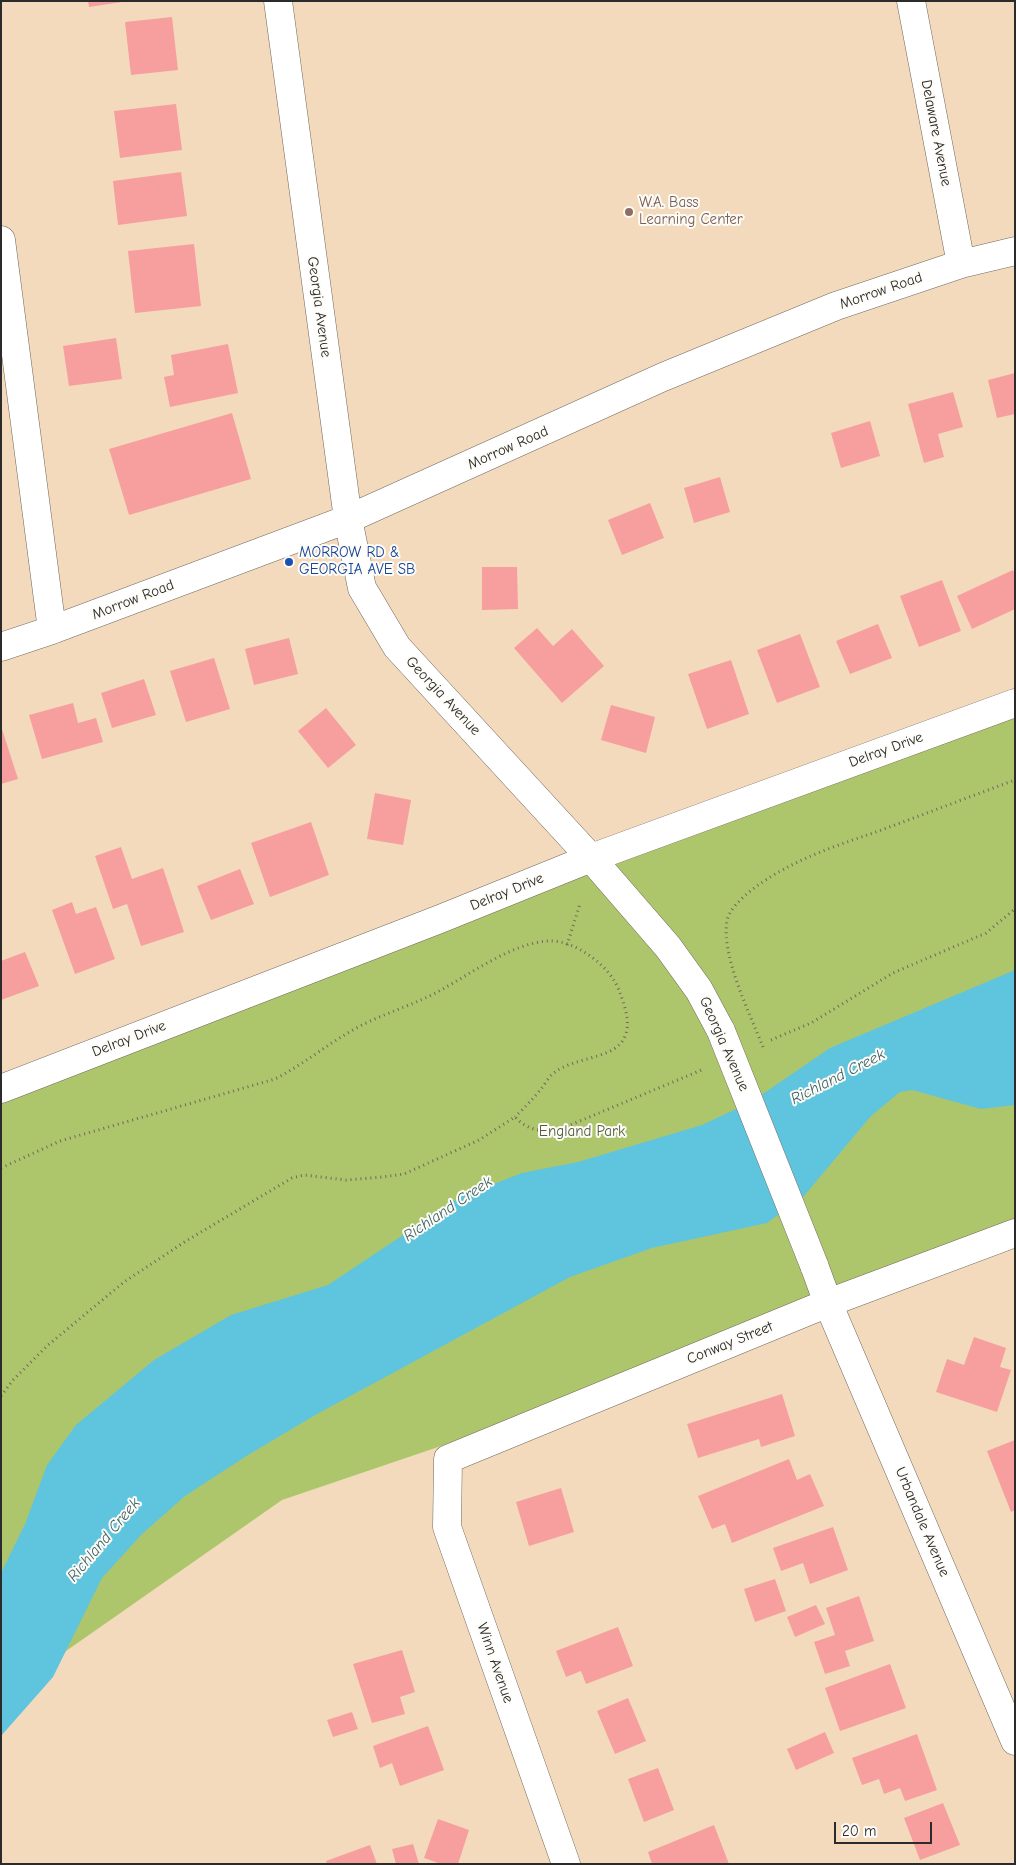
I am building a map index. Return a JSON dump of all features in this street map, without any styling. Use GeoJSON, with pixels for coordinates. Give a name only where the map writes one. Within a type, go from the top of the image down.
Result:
{"type":"FeatureCollection","features":[{"type":"Feature","properties":{"kind":"street","name":"Georgia Avenue"},"geometry":{"type":"LineString","coordinates":[[278,1],[348,519],[362,588],[397,647],[591,858],[685,969],[713,1013],[721,1031],[828,1302]]}},
{"type":"Feature","properties":{"kind":"street","name":"Delaware Avenue"},"geometry":{"type":"LineString","coordinates":[[911,1],[961,264]]}},
{"type":"Feature","properties":{"kind":"street"},"geometry":{"type":"LineString","coordinates":[[1,240],[52,630]]}},
{"type":"Feature","properties":{"kind":"street","name":"Morrow Road"},"geometry":{"type":"LineString","coordinates":[[1,647],[52,630],[348,519],[663,377],[836,306],[961,264],[1015,251]]}},
{"type":"Feature","properties":{"kind":"street","name":"Delray Drive"},"geometry":{"type":"LineString","coordinates":[[1,1089],[440,919],[591,858],[1015,703]]}},
{"type":"Feature","properties":{"kind":"street","name":"Conway Street"},"geometry":{"type":"LineString","coordinates":[[448,1459],[828,1302],[1015,1233]]}},
{"type":"Feature","properties":{"kind":"street","name":"Urbandale Avenue"},"geometry":{"type":"LineString","coordinates":[[828,1302],[1013,1732]]}},
{"type":"Feature","properties":{"kind":"street","name":"Winn Avenue"},"geometry":{"type":"LineString","coordinates":[[448,1459],[447,1527],[566,1864]]}},
{"type":"Feature","properties":{"kind":"path"},"geometry":{"type":"LineString","coordinates":[[762,1044],[736,977],[727,946],[727,919],[733,907],[743,896],[788,867],[845,843],[1015,780]]}},
{"type":"Feature","properties":{"kind":"path"},"geometry":{"type":"LineString","coordinates":[[567,945],[580,904]]}},
{"type":"Feature","properties":{"kind":"path"},"geometry":{"type":"LineString","coordinates":[[771,1040],[811,1023],[893,973],[986,933],[1015,909]]}},
{"type":"Feature","properties":{"kind":"path"},"geometry":{"type":"LineString","coordinates":[[1,1168],[24,1156],[68,1138],[275,1079],[295,1069],[339,1037],[363,1024],[427,998],[505,954],[531,944],[549,941],[585,952],[610,974],[619,989],[625,1006],[628,1020],[626,1033],[621,1044],[610,1052],[593,1056],[554,1072],[530,1103],[515,1117],[478,1140],[404,1174],[346,1180],[304,1175],[284,1182],[186,1241],[124,1282],[47,1346],[13,1380],[1,1396]]}},
{"type":"Feature","properties":{"kind":"path"},"geometry":{"type":"LineString","coordinates":[[515,1117],[522,1125],[533,1129],[544,1132],[556,1131],[704,1069]]}},
{"type":"Feature","properties":{"kind":"green space","name":"England Park"},"geometry":{"type":"Polygon","coordinates":[[[1015,703],[1015,1226],[665,1370],[282,1500],[46,1665],[1,1702],[1,1089],[1015,703]]]}},
{"type":"Feature","properties":{"kind":"water","name":"Richland Creek"},"geometry":{"type":"Polygon","coordinates":[[[1015,970],[1015,1105],[981,1109],[912,1090],[900,1092],[871,1116],[804,1196],[767,1223],[652,1248],[570,1277],[317,1414],[248,1455],[185,1496],[141,1535],[102,1578],[53,1677],[1,1736],[1,1573],[25,1524],[47,1465],[76,1425],[154,1360],[231,1315],[328,1285],[460,1197],[522,1173],[578,1162],[702,1125],[751,1102],[830,1048],[1015,970]]]}},
{"type":"Feature","properties":{"kind":"building"},"geometry":{"type":"Polygon","coordinates":[[[88,1],[122,1],[122,2],[89,7],[88,1]]]}},
{"type":"Feature","properties":{"kind":"building"},"geometry":{"type":"Polygon","coordinates":[[[172,17],[178,70],[131,75],[125,22],[172,17]]]}},
{"type":"Feature","properties":{"kind":"building"},"geometry":{"type":"Polygon","coordinates":[[[176,104],[182,150],[120,158],[114,111],[176,104]]]}},
{"type":"Feature","properties":{"kind":"building"},"geometry":{"type":"Polygon","coordinates":[[[181,172],[187,216],[118,225],[113,181],[181,172]]]}},
{"type":"Feature","properties":{"kind":"building"},"geometry":{"type":"Polygon","coordinates":[[[194,244],[201,306],[135,313],[128,251],[194,244]]]}},
{"type":"Feature","properties":{"kind":"building"},"geometry":{"type":"Polygon","coordinates":[[[116,338],[122,379],[69,386],[63,346],[116,338]]]}},
{"type":"Feature","properties":{"kind":"building"},"geometry":{"type":"Polygon","coordinates":[[[228,344],[238,393],[170,407],[164,377],[174,375],[171,355],[228,344]]]}},
{"type":"Feature","properties":{"kind":"building"},"geometry":{"type":"Polygon","coordinates":[[[1015,373],[1015,414],[997,418],[988,380],[1015,373]]]}},
{"type":"Feature","properties":{"kind":"building"},"geometry":{"type":"Polygon","coordinates":[[[953,392],[963,427],[938,434],[944,457],[924,463],[908,404],[953,392]]]}},
{"type":"Feature","properties":{"kind":"building"},"geometry":{"type":"Polygon","coordinates":[[[232,413],[251,479],[129,515],[109,449],[232,413]]]}},
{"type":"Feature","properties":{"kind":"building"},"geometry":{"type":"Polygon","coordinates":[[[870,421],[880,456],[841,468],[831,433],[870,421]]]}},
{"type":"Feature","properties":{"kind":"building"},"geometry":{"type":"Polygon","coordinates":[[[720,477],[730,512],[694,523],[684,488],[720,477]]]}},
{"type":"Feature","properties":{"kind":"building"},"geometry":{"type":"Polygon","coordinates":[[[650,503],[664,538],[622,555],[608,520],[650,503]]]}},
{"type":"Feature","properties":{"kind":"building"},"geometry":{"type":"Polygon","coordinates":[[[482,567],[517,567],[518,609],[482,610],[482,567]]]}},
{"type":"Feature","properties":{"kind":"building"},"geometry":{"type":"Polygon","coordinates":[[[1013,570],[1015,575],[1015,609],[972,629],[957,596],[1013,570]]]}},
{"type":"Feature","properties":{"kind":"building"},"geometry":{"type":"Polygon","coordinates":[[[942,580],[961,631],[919,647],[900,596],[942,580]]]}},
{"type":"Feature","properties":{"kind":"building"},"geometry":{"type":"Polygon","coordinates":[[[878,624],[892,658],[850,674],[836,641],[878,624]]]}},
{"type":"Feature","properties":{"kind":"building"},"geometry":{"type":"Polygon","coordinates":[[[537,628],[553,646],[572,629],[604,666],[562,703],[514,648],[537,628]]]}},
{"type":"Feature","properties":{"kind":"building"},"geometry":{"type":"Polygon","coordinates":[[[800,634],[820,687],[777,703],[757,650],[800,634]]]}},
{"type":"Feature","properties":{"kind":"building"},"geometry":{"type":"Polygon","coordinates":[[[289,638],[298,674],[254,685],[245,649],[289,638]]]}},
{"type":"Feature","properties":{"kind":"building"},"geometry":{"type":"Polygon","coordinates":[[[214,658],[230,709],[186,722],[170,671],[214,658]]]}},
{"type":"Feature","properties":{"kind":"building"},"geometry":{"type":"Polygon","coordinates":[[[731,660],[749,714],[707,729],[688,674],[731,660]]]}},
{"type":"Feature","properties":{"kind":"building"},"geometry":{"type":"Polygon","coordinates":[[[144,679],[156,715],[112,728],[101,693],[144,679]]]}},
{"type":"Feature","properties":{"kind":"building"},"geometry":{"type":"Polygon","coordinates":[[[73,703],[78,723],[96,718],[103,742],[42,759],[29,715],[73,703]]]}},
{"type":"Feature","properties":{"kind":"building"},"geometry":{"type":"Polygon","coordinates":[[[611,705],[655,717],[646,753],[601,740],[611,705]]]}},
{"type":"Feature","properties":{"kind":"building"},"geometry":{"type":"Polygon","coordinates":[[[326,708],[356,745],[328,768],[298,731],[326,708]]]}},
{"type":"Feature","properties":{"kind":"building"},"geometry":{"type":"Polygon","coordinates":[[[1,726],[18,779],[1,784],[1,726]]]}},
{"type":"Feature","properties":{"kind":"building"},"geometry":{"type":"Polygon","coordinates":[[[375,793],[411,800],[403,845],[367,839],[375,793]]]}},
{"type":"Feature","properties":{"kind":"building"},"geometry":{"type":"Polygon","coordinates":[[[311,822],[329,875],[270,897],[251,843],[311,822]]]}},
{"type":"Feature","properties":{"kind":"building"},"geometry":{"type":"Polygon","coordinates":[[[121,847],[132,879],[163,868],[184,932],[141,946],[127,904],[113,909],[95,856],[121,847]]]}},
{"type":"Feature","properties":{"kind":"building"},"geometry":{"type":"Polygon","coordinates":[[[240,869],[254,904],[211,920],[197,886],[240,869]]]}},
{"type":"Feature","properties":{"kind":"building"},"geometry":{"type":"Polygon","coordinates":[[[72,902],[76,914],[96,907],[115,959],[75,974],[52,910],[72,902]]]}},
{"type":"Feature","properties":{"kind":"building"},"geometry":{"type":"Polygon","coordinates":[[[25,952],[39,986],[1,1000],[1,961],[25,952]]]}},
{"type":"Feature","properties":{"kind":"building"},"geometry":{"type":"Polygon","coordinates":[[[974,1337],[1006,1348],[1000,1367],[1011,1370],[997,1412],[936,1392],[947,1359],[964,1365],[974,1337]]]}},
{"type":"Feature","properties":{"kind":"building"},"geometry":{"type":"Polygon","coordinates":[[[782,1394],[795,1436],[761,1447],[759,1439],[698,1458],[687,1424],[782,1394]]]}},
{"type":"Feature","properties":{"kind":"building"},"geometry":{"type":"Polygon","coordinates":[[[1015,1440],[1015,1510],[1011,1512],[987,1451],[1015,1440]]]}},
{"type":"Feature","properties":{"kind":"building"},"geometry":{"type":"Polygon","coordinates":[[[789,1459],[797,1480],[810,1474],[824,1506],[732,1543],[725,1524],[712,1529],[698,1496],[789,1459]]]}},
{"type":"Feature","properties":{"kind":"building"},"geometry":{"type":"Polygon","coordinates":[[[561,1488],[574,1532],[529,1546],[516,1502],[561,1488]]]}},
{"type":"Feature","properties":{"kind":"building"},"geometry":{"type":"Polygon","coordinates":[[[833,1527],[848,1570],[810,1584],[803,1563],[781,1571],[773,1548],[833,1527]]]}},
{"type":"Feature","properties":{"kind":"building"},"geometry":{"type":"Polygon","coordinates":[[[775,1579],[786,1611],[755,1622],[744,1589],[775,1579]]]}},
{"type":"Feature","properties":{"kind":"building"},"geometry":{"type":"Polygon","coordinates":[[[859,1596],[874,1641],[845,1651],[850,1666],[825,1674],[814,1642],[835,1635],[826,1608],[859,1596]]]}},
{"type":"Feature","properties":{"kind":"building"},"geometry":{"type":"Polygon","coordinates":[[[816,1605],[825,1624],[795,1637],[787,1617],[816,1605]]]}},
{"type":"Feature","properties":{"kind":"building"},"geometry":{"type":"Polygon","coordinates":[[[618,1627],[633,1666],[586,1684],[581,1671],[566,1677],[556,1651],[618,1627]]]}},
{"type":"Feature","properties":{"kind":"building"},"geometry":{"type":"Polygon","coordinates":[[[402,1650],[415,1692],[400,1697],[405,1714],[372,1723],[353,1664],[402,1650]]]}},
{"type":"Feature","properties":{"kind":"building"},"geometry":{"type":"Polygon","coordinates":[[[890,1664],[906,1708],[840,1731],[825,1688],[890,1664]]]}},
{"type":"Feature","properties":{"kind":"building"},"geometry":{"type":"Polygon","coordinates":[[[628,1698],[646,1741],[615,1754],[597,1711],[628,1698]]]}},
{"type":"Feature","properties":{"kind":"building"},"geometry":{"type":"Polygon","coordinates":[[[352,1712],[358,1729],[333,1737],[327,1720],[352,1712]]]}},
{"type":"Feature","properties":{"kind":"building"},"geometry":{"type":"Polygon","coordinates":[[[428,1726],[444,1770],[400,1786],[392,1763],[380,1768],[373,1746],[428,1726]]]}},
{"type":"Feature","properties":{"kind":"building"},"geometry":{"type":"Polygon","coordinates":[[[825,1732],[834,1753],[796,1770],[787,1749],[825,1732]]]}},
{"type":"Feature","properties":{"kind":"building"},"geometry":{"type":"Polygon","coordinates":[[[917,1734],[937,1790],[905,1801],[900,1788],[884,1794],[879,1779],[862,1785],[852,1758],[917,1734]]]}},
{"type":"Feature","properties":{"kind":"building"},"geometry":{"type":"Polygon","coordinates":[[[658,1768],[674,1810],[644,1822],[628,1779],[658,1768]]]}},
{"type":"Feature","properties":{"kind":"building"},"geometry":{"type":"Polygon","coordinates":[[[943,1803],[960,1845],[920,1860],[904,1818],[943,1803]]]}},
{"type":"Feature","properties":{"kind":"building"},"geometry":{"type":"Polygon","coordinates":[[[438,1819],[469,1830],[458,1864],[441,1864],[424,1858],[438,1819]]]}},
{"type":"Feature","properties":{"kind":"building"},"geometry":{"type":"Polygon","coordinates":[[[714,1825],[729,1864],[652,1864],[648,1852],[714,1825]]]}},
{"type":"Feature","properties":{"kind":"building"},"geometry":{"type":"Polygon","coordinates":[[[413,1844],[419,1864],[396,1864],[392,1849],[413,1844]]]}},
{"type":"Feature","properties":{"kind":"building"},"geometry":{"type":"Polygon","coordinates":[[[370,1845],[377,1864],[327,1864],[326,1861],[370,1845]]]}},
{"type":"Feature","properties":{"kind":"place","name":"W.A. Bass Learning Center"},"geometry":{"type":"Point","coordinates":[629,212]}},
{"type":"Feature","properties":{"kind":"place","name":"MORROW RD & GEORGIA AVE SB"},"geometry":{"type":"Point","coordinates":[289,562]}}]}
